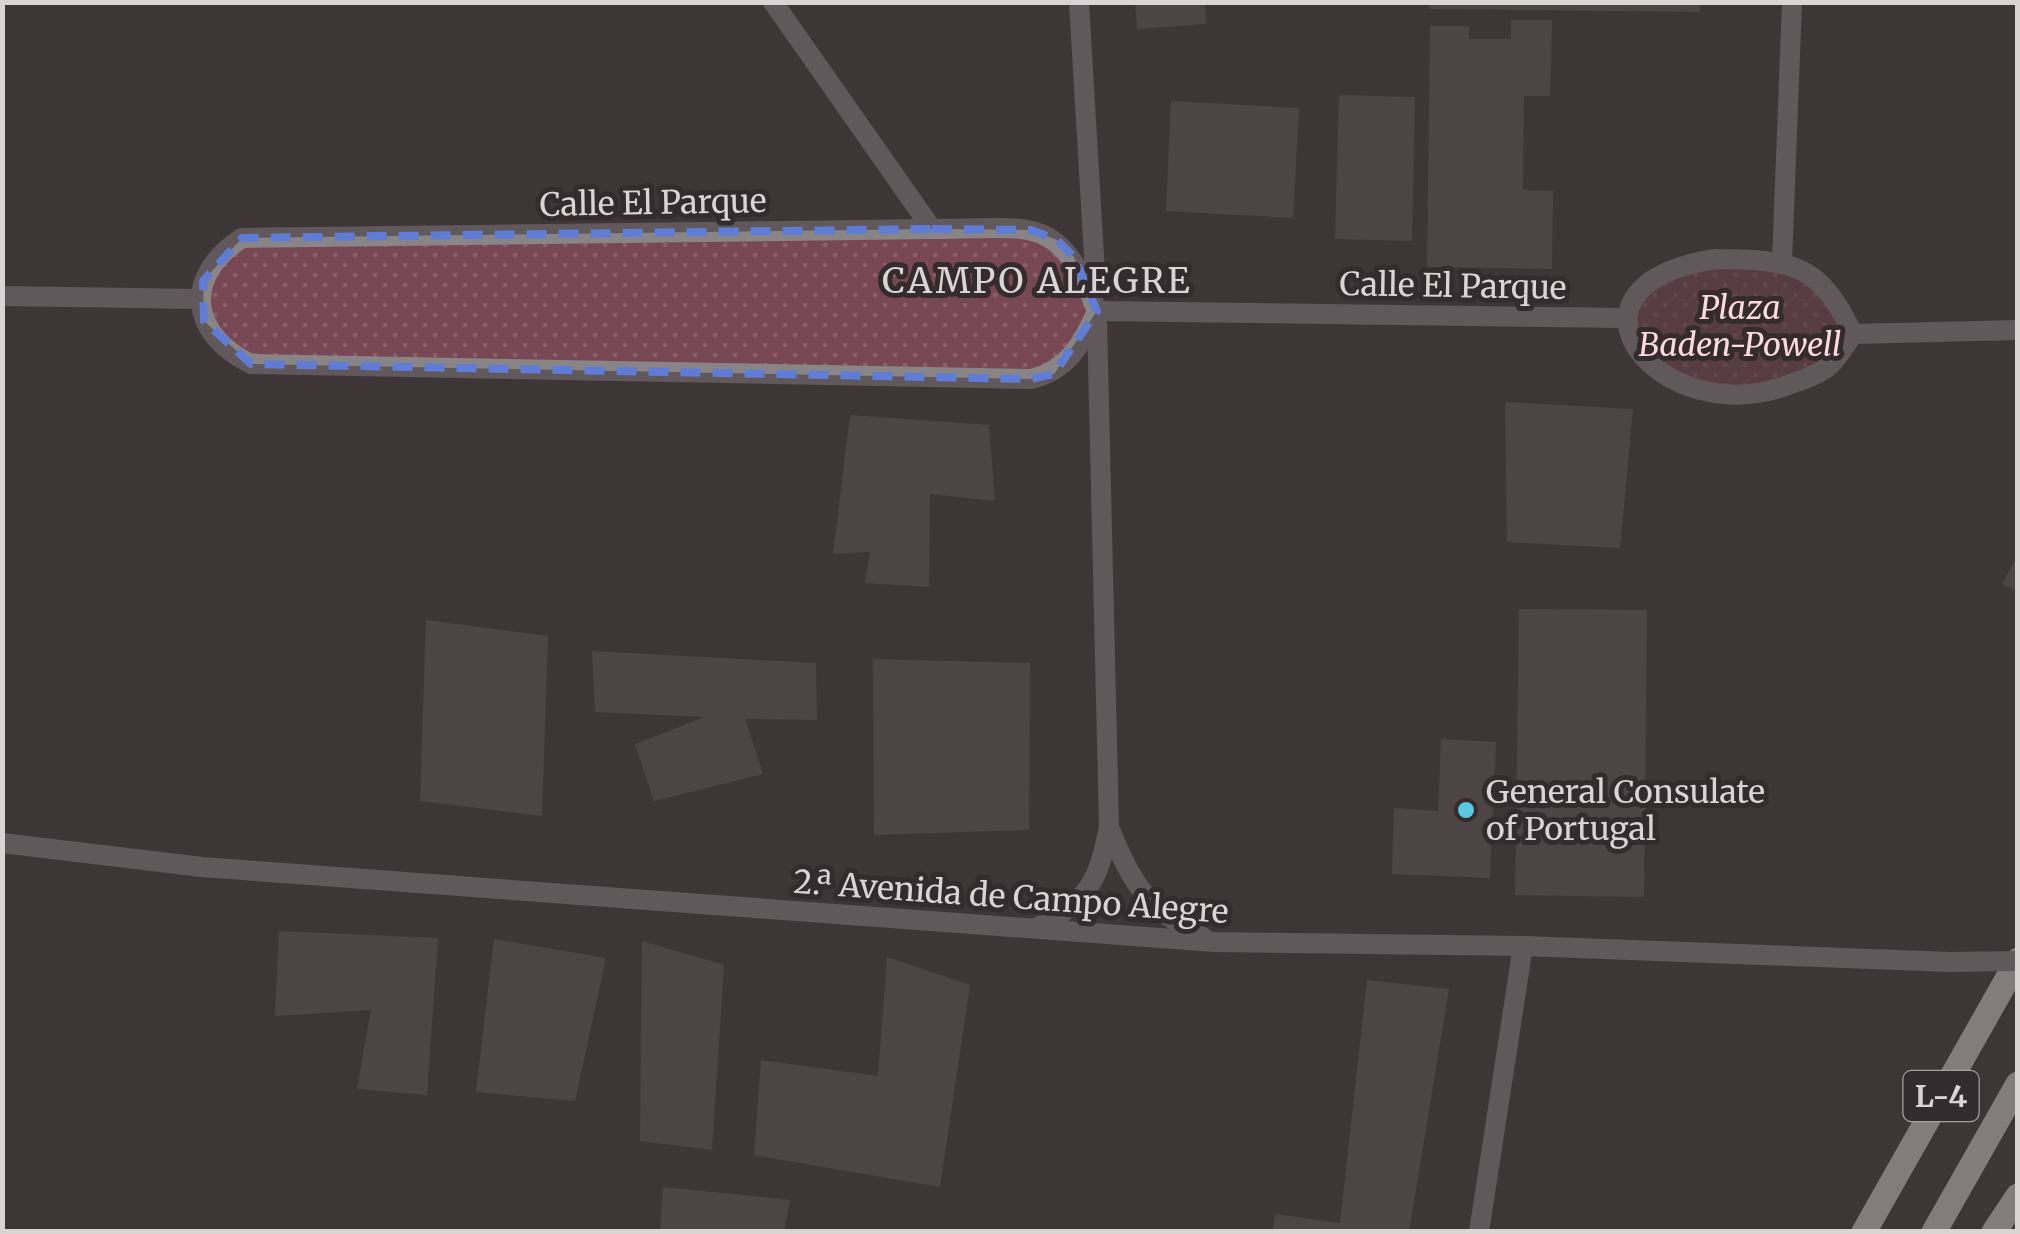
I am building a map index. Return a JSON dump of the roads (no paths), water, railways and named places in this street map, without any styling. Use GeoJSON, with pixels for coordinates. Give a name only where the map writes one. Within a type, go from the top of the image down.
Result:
{"type":"FeatureCollection","features":[{"type":"Feature","properties":{"kind":"main road","name":"L-4"},"geometry":{"type":"LineString","coordinates":[[1864,1232],[2018,961]]}},
{"type":"Feature","properties":{"kind":"main road","name":"L-4"},"geometry":{"type":"LineString","coordinates":[[1934,1232],[2018,1084]]}},
{"type":"Feature","properties":{"kind":"main road"},"geometry":{"type":"LineString","coordinates":[[1994,1232],[2018,1196]]}},
{"type":"Feature","properties":{"kind":"street"},"geometry":{"type":"LineString","coordinates":[[773,2],[932,229]]}},
{"type":"Feature","properties":{"kind":"street"},"geometry":{"type":"LineString","coordinates":[[1034,930],[1065,913],[1096,880],[1110,827],[1097,311],[1079,2]]}},
{"type":"Feature","properties":{"kind":"street"},"geometry":{"type":"LineString","coordinates":[[1782,262],[1792,2]]}},
{"type":"Feature","properties":{"kind":"street","name":"Calle El Parque"},"geometry":{"type":"LineString","coordinates":[[199,299],[202,281],[212,266],[224,250],[242,238],[1030,230],[1057,240],[1074,256],[1097,311],[1627,318]]}},
{"type":"Feature","properties":{"kind":"street"},"geometry":{"type":"LineString","coordinates":[[1716,259],[1782,262],[1799,266],[1822,282],[1853,334],[1829,366],[1807,378],[1776,390],[1724,393],[1672,381],[1652,368],[1634,350],[1627,318],[1634,295],[1661,274],[1686,264],[1716,259]]}},
{"type":"Feature","properties":{"kind":"street"},"geometry":{"type":"LineString","coordinates":[[2,296],[199,299],[204,321],[218,340],[231,354],[251,364],[1012,378],[1054,374],[1085,340],[1097,311]]}},
{"type":"Feature","properties":{"kind":"street"},"geometry":{"type":"LineString","coordinates":[[1853,334],[2018,330]]}},
{"type":"Feature","properties":{"kind":"street"},"geometry":{"type":"LineString","coordinates":[[1110,827],[1134,884],[1147,899],[1176,923],[1214,942]]}},
{"type":"Feature","properties":{"kind":"street","name":"2.ª Avenida de Campo Alegre"},"geometry":{"type":"LineString","coordinates":[[2,843],[222,869],[1214,942],[1523,946],[1950,962],[2018,961]]}},
{"type":"Feature","properties":{"kind":"street"},"geometry":{"type":"LineString","coordinates":[[1478,1232],[1523,946]]}},
{"type":"Feature","properties":{"kind":"place","name":"General Consulate of Portugal"},"geometry":{"type":"Point","coordinates":[1466,810]}},
{"type":"Feature","properties":{"kind":"district","name":"CAMPO ALEGRE"},"geometry":{"type":"Point","coordinates":[1037,281]}},
{"type":"Feature","properties":{"kind":"park label","name":"Plaza Baden-Powell"},"geometry":{"type":"Point","coordinates":[1740,326]}}]}
